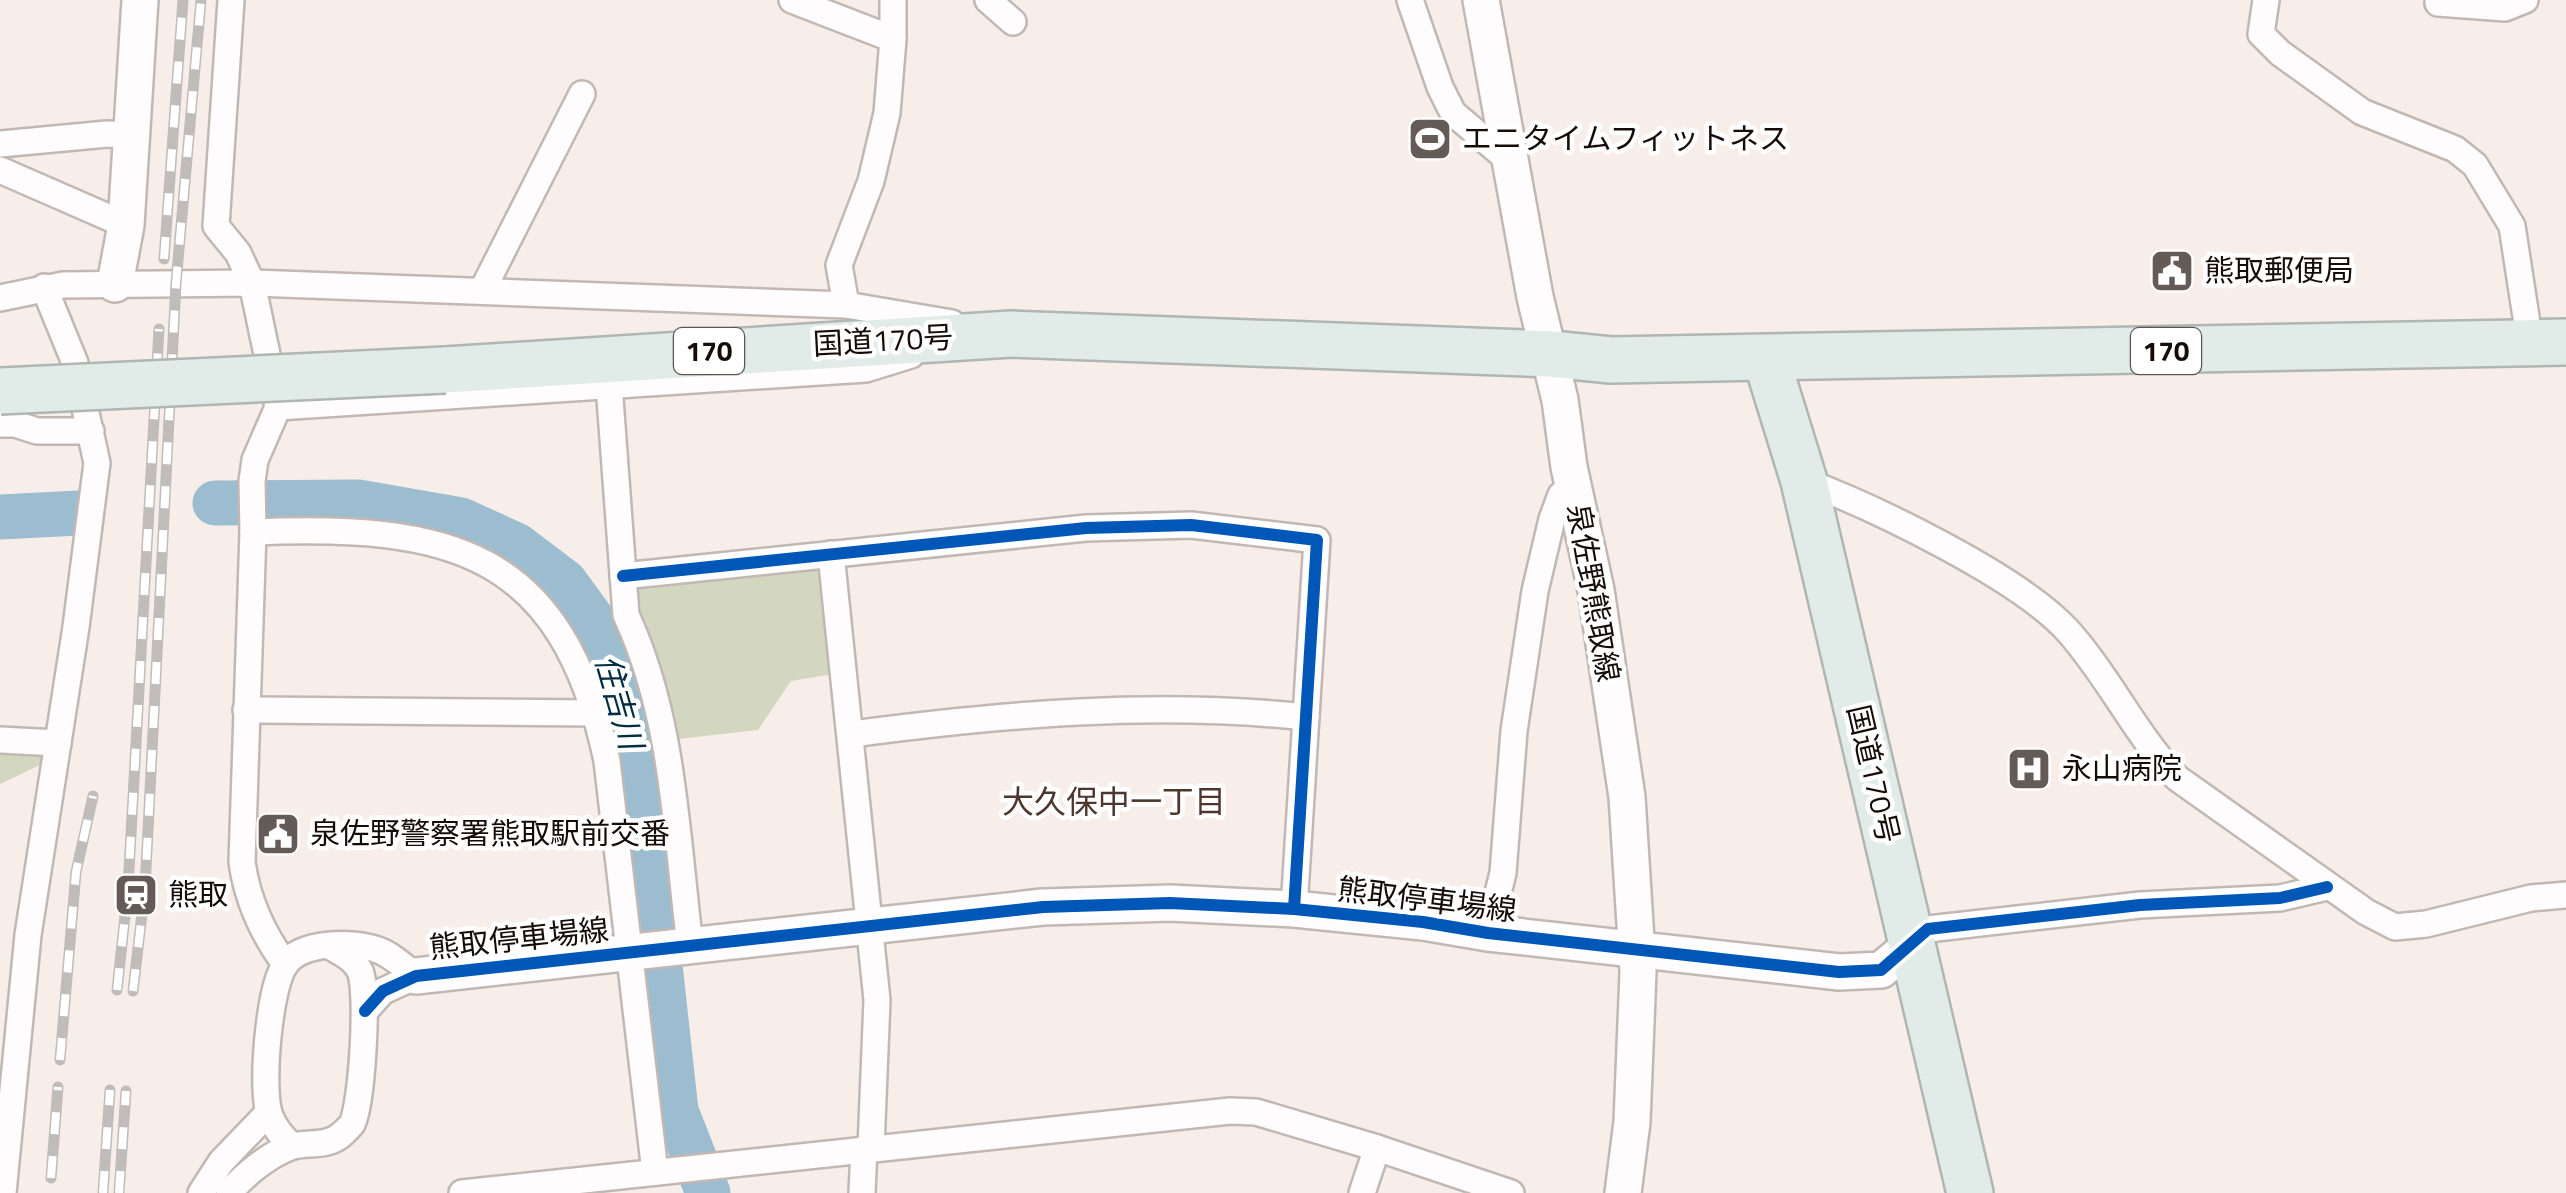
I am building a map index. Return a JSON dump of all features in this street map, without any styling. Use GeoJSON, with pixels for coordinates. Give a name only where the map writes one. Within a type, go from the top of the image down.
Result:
{"type":"FeatureCollection","features":[{"type":"Feature","properties":{"kind":"highway","name":"国道170号"},"geometry":{"type":"LineString","coordinates":[[0,392],[445,370],[992,335],[1550,354],[1611,360],[2548,342]]}},
{"type":"Feature","properties":{"kind":"highway","name":"国道170号"},"geometry":{"type":"LineString","coordinates":[[1766,358],[1804,481],[1970,1193]]}},
{"type":"Feature","properties":{"kind":"street"},"geometry":{"type":"LineString","coordinates":[[115,284],[126,224],[134,135],[140,0]]}},
{"type":"Feature","properties":{"kind":"street"},"geometry":{"type":"LineString","coordinates":[[231,0],[216,226],[238,253],[252,284],[278,407],[256,460],[252,481],[242,862],[245,883],[274,949],[285,964]]}},
{"type":"Feature","properties":{"kind":"street"},"geometry":{"type":"LineString","coordinates":[[792,0],[893,39]]}},
{"type":"Feature","properties":{"kind":"street"},"geometry":{"type":"LineString","coordinates":[[846,305],[838,265],[871,181],[888,113],[893,0]]}},
{"type":"Feature","properties":{"kind":"street"},"geometry":{"type":"LineString","coordinates":[[988,0],[1013,22]]}},
{"type":"Feature","properties":{"kind":"street"},"geometry":{"type":"LineString","coordinates":[[1410,0],[1440,87],[1454,112],[1511,162]]}},
{"type":"Feature","properties":{"kind":"street","name":"泉佐野熊取線"},"geometry":{"type":"LineString","coordinates":[[1481,0],[1596,590],[1628,797],[1637,950],[1632,1122],[1624,1193]]}},
{"type":"Feature","properties":{"kind":"street"},"geometry":{"type":"LineString","coordinates":[[2266,0],[2261,34],[2280,54],[2362,112],[2455,149],[2475,165],[2512,226],[2548,342]]}},
{"type":"Feature","properties":{"kind":"street"},"geometry":{"type":"LineString","coordinates":[[2438,3],[2505,8],[2525,0]]}},
{"type":"Feature","properties":{"kind":"street"},"geometry":{"type":"LineString","coordinates":[[482,291],[582,94]]}},
{"type":"Feature","properties":{"kind":"street"},"geometry":{"type":"LineString","coordinates":[[0,144],[134,135]]}},
{"type":"Feature","properties":{"kind":"street"},"geometry":{"type":"LineString","coordinates":[[0,170],[126,224]]}},
{"type":"Feature","properties":{"kind":"street"},"geometry":{"type":"LineString","coordinates":[[0,298],[44,286],[115,284],[482,291],[846,305],[992,335]]}},
{"type":"Feature","properties":{"kind":"street"},"geometry":{"type":"LineString","coordinates":[[3,1193],[28,934],[97,463],[75,363],[44,286]]}},
{"type":"Feature","properties":{"kind":"street"},"geometry":{"type":"LineString","coordinates":[[278,407],[866,369],[992,335]]}},
{"type":"Feature","properties":{"kind":"street"},"geometry":{"type":"LineString","coordinates":[[610,385],[626,615],[647,665],[666,738],[690,945]]}},
{"type":"Feature","properties":{"kind":"street"},"geometry":{"type":"LineString","coordinates":[[0,424],[37,431],[90,430]]}},
{"type":"Feature","properties":{"kind":"street"},"geometry":{"type":"LineString","coordinates":[[1804,481],[1885,517],[2030,599],[2067,630],[2159,759],[2178,778],[2327,886],[2395,927],[2426,924],[2531,898],[2566,895]]}},
{"type":"Feature","properties":{"kind":"street"},"geometry":{"type":"LineString","coordinates":[[1488,933],[1504,873],[1514,731],[1535,590],[1557,507],[1562,495],[1574,487]]}},
{"type":"Feature","properties":{"kind":"street"},"geometry":{"type":"LineString","coordinates":[[623,576],[1086,528],[1191,525],[1317,540],[1294,909]]}},
{"type":"Feature","properties":{"kind":"street"},"geometry":{"type":"LineString","coordinates":[[253,532],[352,530],[404,536],[474,556],[523,586],[554,624],[581,669],[597,713],[607,761],[655,1177]]}},
{"type":"Feature","properties":{"kind":"street"},"geometry":{"type":"LineString","coordinates":[[832,554],[877,1000],[862,1193]]}},
{"type":"Feature","properties":{"kind":"street"},"geometry":{"type":"LineString","coordinates":[[246,710],[597,713]]}},
{"type":"Feature","properties":{"kind":"street"},"geometry":{"type":"LineString","coordinates":[[852,734],[988,716],[1120,710],[1234,710],[1306,717]]}},
{"type":"Feature","properties":{"kind":"street"},"geometry":{"type":"LineString","coordinates":[[0,740],[58,744]]}},
{"type":"Feature","properties":{"kind":"street"},"geometry":{"type":"LineString","coordinates":[[1910,946],[1928,930],[2140,906],[2280,898],[2327,886]]}},
{"type":"Feature","properties":{"kind":"street","name":"熊取停車場線"},"geometry":{"type":"LineString","coordinates":[[416,976],[1043,907],[1170,903],[1294,909],[1422,922],[1488,933],[1839,972],[1881,970],[1910,946]]}},
{"type":"Feature","properties":{"kind":"street"},"geometry":{"type":"LineString","coordinates":[[292,1146],[278,1133],[268,1113],[264,1090],[277,982],[285,964],[312,946],[360,946],[380,950],[416,976],[383,991],[364,1011]]}},
{"type":"Feature","properties":{"kind":"street"},"geometry":{"type":"LineString","coordinates":[[238,1187],[292,1146],[319,1145],[338,1138],[351,1125],[358,1100],[364,1011],[360,972],[349,958],[331,947]]}},
{"type":"Feature","properties":{"kind":"street"},"geometry":{"type":"LineString","coordinates":[[462,1193],[655,1177],[722,1164],[1230,1111],[1256,1112],[1511,1193]]}},
{"type":"Feature","properties":{"kind":"street"},"geometry":{"type":"LineString","coordinates":[[201,1193],[221,1162],[268,1113]]}},
{"type":"Feature","properties":{"kind":"street"},"geometry":{"type":"LineString","coordinates":[[1362,1193],[1376,1148]]}},
{"type":"Feature","properties":{"kind":"green space"},"geometry":{"type":"Polygon","coordinates":[[[816,567],[822,572],[834,674],[791,681],[758,730],[678,739],[670,702],[636,609],[634,596],[638,587],[816,567]]]}},
{"type":"Feature","properties":{"kind":"green space"},"geometry":{"type":"Polygon","coordinates":[[[0,752],[40,754],[49,765],[38,766],[0,784],[0,752]]]}},
{"type":"Feature","properties":{"kind":"waterway","name":"住吉川"},"geometry":{"type":"LineString","coordinates":[[215,503],[358,502],[461,520],[516,545],[565,582],[595,623],[621,687],[638,765],[676,1111],[708,1193]]}},
{"type":"Feature","properties":{"kind":"waterway","name":"住吉川"},"geometry":{"type":"LineString","coordinates":[[0,517],[79,513]]}},
{"type":"Feature","properties":{"kind":"railway"},"geometry":{"type":"LineString","coordinates":[[164,259],[183,0]]}},
{"type":"Feature","properties":{"kind":"railway"},"geometry":{"type":"LineString","coordinates":[[133,991],[145,888],[176,283],[201,0]]}},
{"type":"Feature","properties":{"kind":"railway"},"geometry":{"type":"LineString","coordinates":[[117,990],[128,888],[159,329]]}},
{"type":"Feature","properties":{"kind":"railway"},"geometry":{"type":"LineString","coordinates":[[60,1060],[76,872],[93,796]]}},
{"type":"Feature","properties":{"kind":"railway"},"geometry":{"type":"LineString","coordinates":[[51,1178],[58,1087]]}},
{"type":"Feature","properties":{"kind":"railway"},"geometry":{"type":"LineString","coordinates":[[103,1193],[110,1090]]}},
{"type":"Feature","properties":{"kind":"railway"},"geometry":{"type":"LineString","coordinates":[[119,1193],[126,1091]]}},
{"type":"Feature","properties":{"kind":"cycle path"},"geometry":{"type":"LineString","coordinates":[[623,576],[1086,528],[1191,525],[1317,540],[1294,909]]}},
{"type":"Feature","properties":{"kind":"cycle path"},"geometry":{"type":"LineString","coordinates":[[365,1011],[383,991],[416,976],[1043,907],[1170,903],[1294,909],[1839,972],[1881,970],[1928,929],[2140,905],[2280,898],[2327,887]]}},
{"type":"Feature","properties":{"kind":"place","name":"エニタイムフィットネス"},"geometry":{"type":"Point","coordinates":[1430,139]}},
{"type":"Feature","properties":{"kind":"place","name":"熊取郵便局"},"geometry":{"type":"Point","coordinates":[2172,271]}},
{"type":"Feature","properties":{"kind":"place","name":"永山病院"},"geometry":{"type":"Point","coordinates":[2029,769]}},
{"type":"Feature","properties":{"kind":"place","name":"泉佐野警察署熊取駅前交番"},"geometry":{"type":"Point","coordinates":[278,834]}},
{"type":"Feature","properties":{"kind":"place","name":"熊取"},"geometry":{"type":"Point","coordinates":[136,895]}},
{"type":"Feature","properties":{"kind":"district","name":"大久保中一丁目"},"geometry":{"type":"Point","coordinates":[1114,802]}}]}
